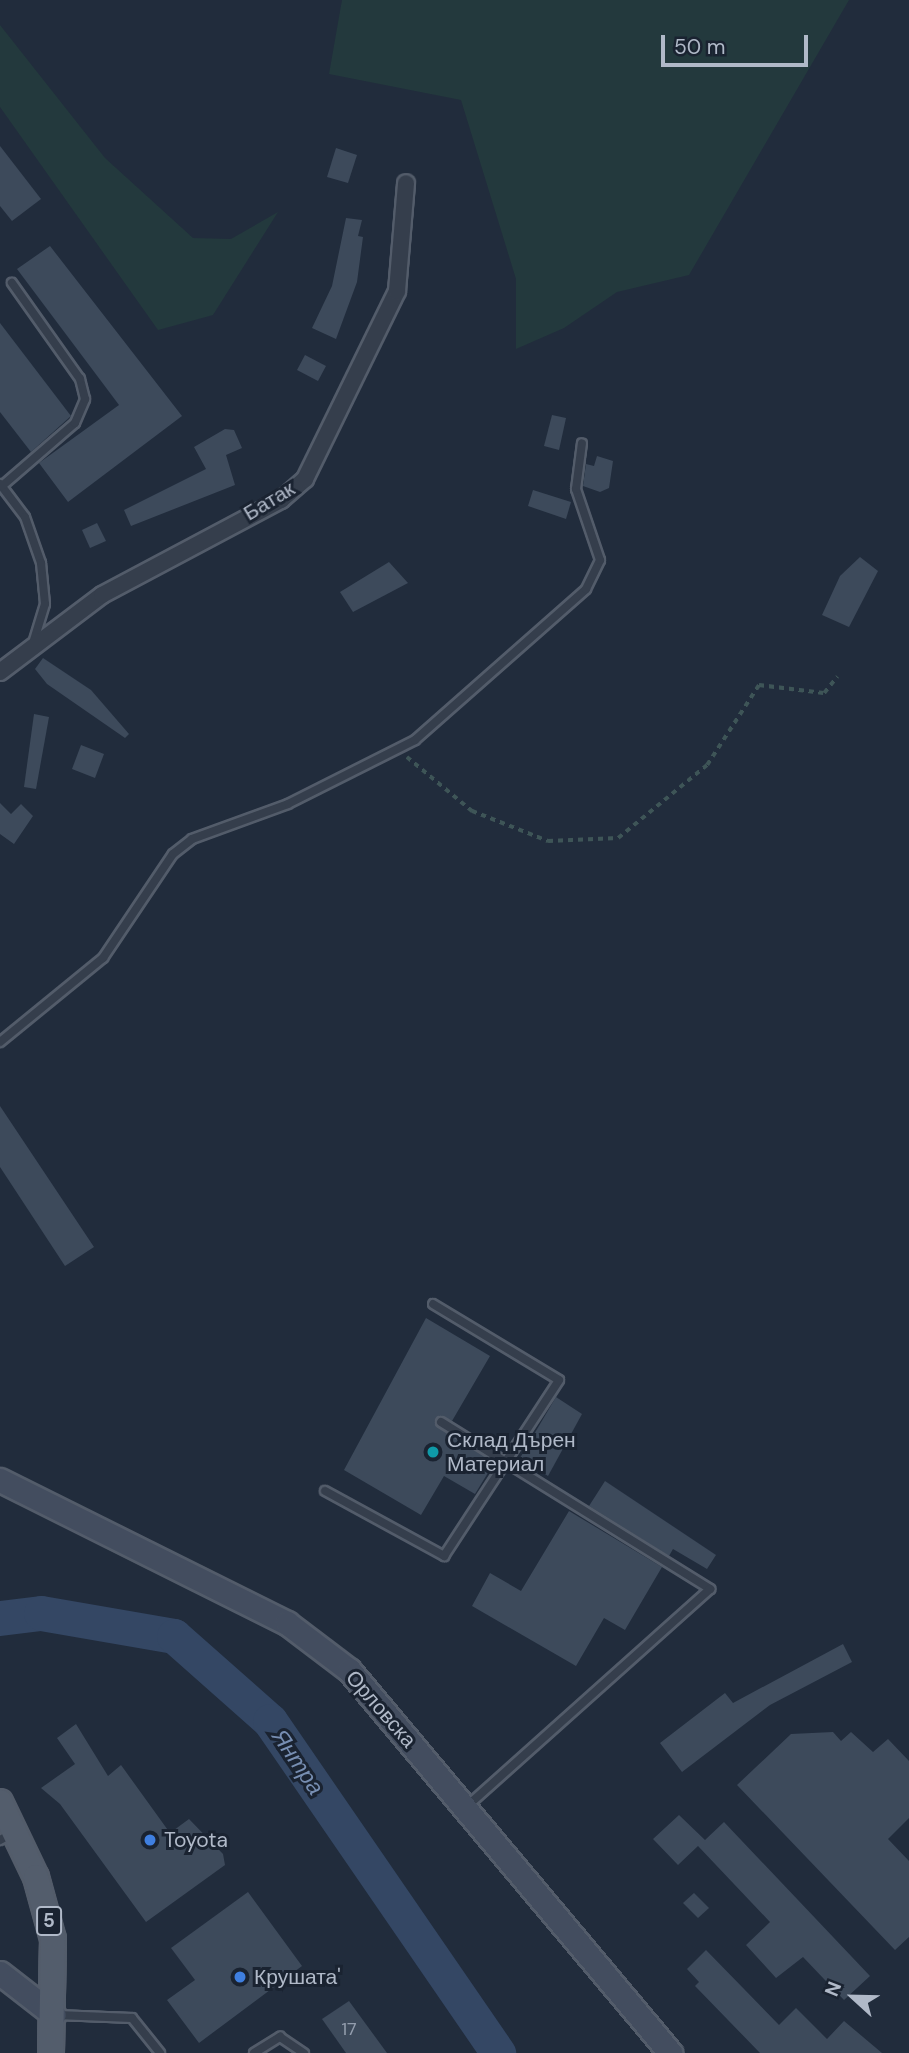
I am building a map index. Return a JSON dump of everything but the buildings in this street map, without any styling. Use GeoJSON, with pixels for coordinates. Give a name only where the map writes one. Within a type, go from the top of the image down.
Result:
{"type":"FeatureCollection","features":[{"type":"Feature","properties":{"kind":"main road","name":"5"},"geometry":{"type":"LineString","coordinates":[[0,1802],[8,1836],[51,1929],[54,2015],[51,2053]]}},
{"type":"Feature","properties":{"kind":"street","name":"Батак"},"geometry":{"type":"LineString","coordinates":[[0,672],[34,640],[159,561],[281,500],[305,479],[397,291],[406,183]]}},
{"type":"Feature","properties":{"kind":"street","name":"Орловска"},"geometry":{"type":"LineString","coordinates":[[0,1480],[287,1623],[349,1670],[670,2053]]}},
{"type":"Feature","properties":{"kind":"street"},"geometry":{"type":"LineString","coordinates":[[0,1973],[54,2015]]}},
{"type":"Feature","properties":{"kind":"lane"},"geometry":{"type":"LineString","coordinates":[[12,283],[80,379],[85,399],[75,423],[1,485],[25,517],[41,563],[45,604],[34,640]]}},
{"type":"Feature","properties":{"kind":"lane"},"geometry":{"type":"LineString","coordinates":[[0,1042],[103,958],[173,854],[192,839],[288,804],[394,748],[482,686],[596,575],[598,546],[576,489],[582,443]]}},
{"type":"Feature","properties":{"kind":"lane"},"geometry":{"type":"LineString","coordinates":[[325,1491],[444,1556],[559,1380],[433,1304]]}},
{"type":"Feature","properties":{"kind":"lane"},"geometry":{"type":"LineString","coordinates":[[441,1422],[710,1589],[465,1808]]}},
{"type":"Feature","properties":{"kind":"lane"},"geometry":{"type":"LineString","coordinates":[[54,2015],[132,2018],[160,2053]]}},
{"type":"Feature","properties":{"kind":"lane"},"geometry":{"type":"LineString","coordinates":[[254,2053],[280,2037],[304,2053]]}},
{"type":"Feature","properties":{"kind":"path"},"geometry":{"type":"LineString","coordinates":[[394,748],[438,777],[472,811],[548,842],[618,838],[706,765],[759,685],[824,693],[837,677]]}},
{"type":"Feature","properties":{"kind":"green space"},"geometry":{"type":"Polygon","coordinates":[[[342,0],[849,0],[689,275],[617,292],[564,328],[516,349],[516,279],[461,100],[329,74],[342,0]]]}},
{"type":"Feature","properties":{"kind":"green space"},"geometry":{"type":"Polygon","coordinates":[[[0,25],[105,158],[193,238],[231,239],[278,212],[213,315],[158,330],[0,107],[0,25]]]}},
{"type":"Feature","properties":{"kind":"waterway","name":"Янтра"},"geometry":{"type":"LineString","coordinates":[[0,1618],[41,1613],[174,1636],[270,1721],[498,2053]]}},
{"type":"Feature","properties":{"kind":"place","name":"Склад Дърен Материал"},"geometry":{"type":"Point","coordinates":[433,1452]}},
{"type":"Feature","properties":{"kind":"place","name":"Toyota"},"geometry":{"type":"Point","coordinates":[150,1840]}},
{"type":"Feature","properties":{"kind":"place","name":"Крушата'"},"geometry":{"type":"Point","coordinates":[240,1977]}}]}
